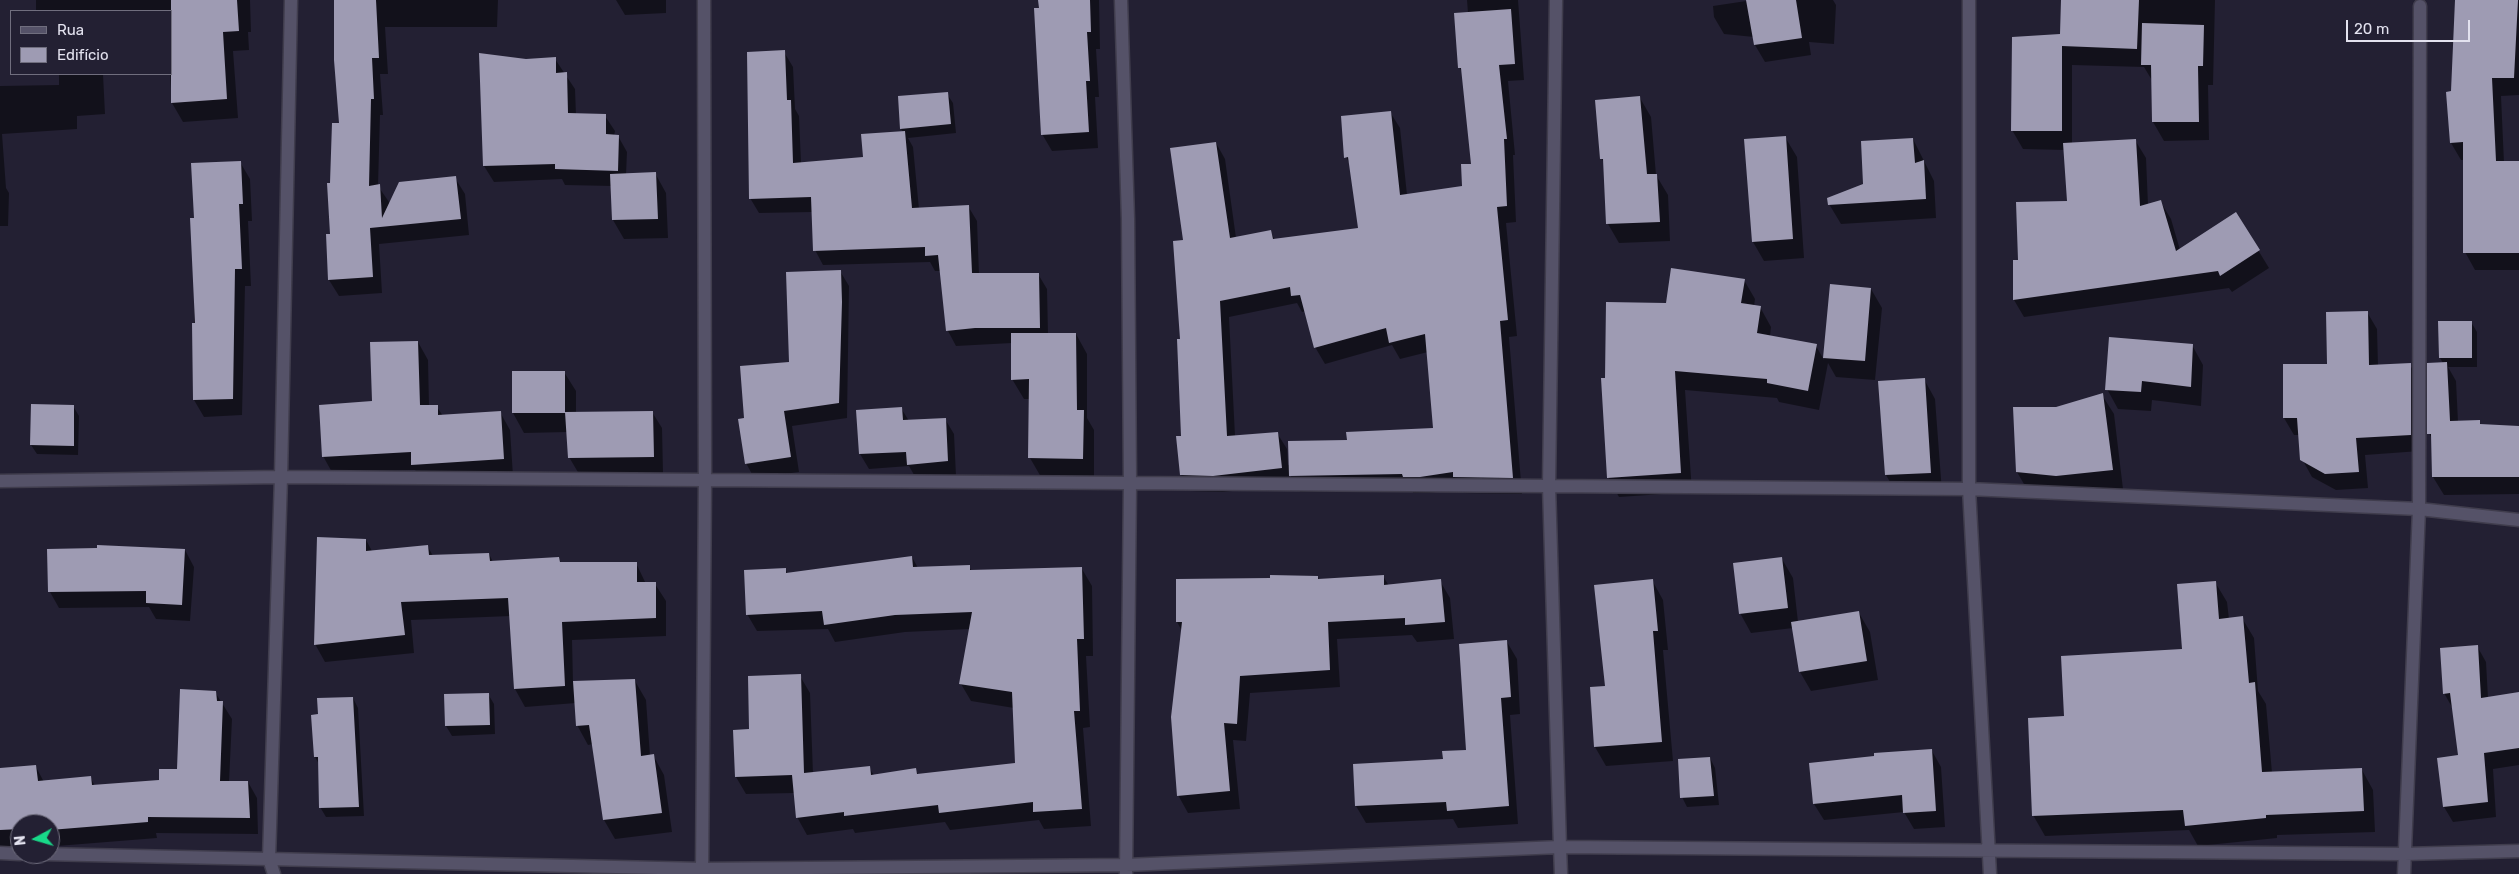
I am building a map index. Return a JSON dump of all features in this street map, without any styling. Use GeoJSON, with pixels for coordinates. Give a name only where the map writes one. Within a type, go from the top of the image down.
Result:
{"type":"FeatureCollection","features":[{"type":"Feature","properties":{"kind":"street"},"geometry":{"type":"LineString","coordinates":[[274,874],[270,859],[281,478],[291,0]]}},
{"type":"Feature","properties":{"kind":"street"},"geometry":{"type":"LineString","coordinates":[[702,872],[705,480],[704,0]]}},
{"type":"Feature","properties":{"kind":"street"},"geometry":{"type":"LineString","coordinates":[[1121,0],[1128,219],[1130,483],[1126,869]]}},
{"type":"Feature","properties":{"kind":"street"},"geometry":{"type":"LineString","coordinates":[[1556,0],[1549,486],[1561,874]]}},
{"type":"Feature","properties":{"kind":"street"},"geometry":{"type":"LineString","coordinates":[[1969,0],[1969,489],[1990,874]]}},
{"type":"Feature","properties":{"kind":"street"},"geometry":{"type":"LineString","coordinates":[[2404,874],[2419,509],[2420,6]]}},
{"type":"Feature","properties":{"kind":"street"},"geometry":{"type":"LineString","coordinates":[[0,481],[281,478],[1969,489],[2419,509],[2519,520]]}},
{"type":"Feature","properties":{"kind":"street"},"geometry":{"type":"LineString","coordinates":[[60,854],[702,872],[1126,869],[1560,847],[1990,849],[2404,854],[2519,852]]}},
{"type":"Feature","properties":{"kind":"building"},"geometry":{"type":"Polygon","coordinates":[[[171,0],[237,0],[239,31],[223,32],[227,99],[171,103],[171,0]]]}},
{"type":"Feature","properties":{"kind":"building"},"geometry":{"type":"Polygon","coordinates":[[[334,0],[376,0],[379,58],[372,58],[374,99],[371,99],[369,186],[380,184],[382,218],[399,182],[456,176],[461,219],[370,228],[373,277],[328,280],[326,234],[330,234],[327,183],[330,183],[332,123],[339,123],[334,60],[334,0]]]}},
{"type":"Feature","properties":{"kind":"building"},"geometry":{"type":"Polygon","coordinates":[[[1038,0],[1090,0],[1091,32],[1087,32],[1090,81],[1086,81],[1089,132],[1041,135],[1034,8],[1039,8],[1038,0]]]}},
{"type":"Feature","properties":{"kind":"building"},"geometry":{"type":"Polygon","coordinates":[[[1746,0],[1796,0],[1802,38],[1754,45],[1746,0]]]}},
{"type":"Feature","properties":{"kind":"building"},"geometry":{"type":"Polygon","coordinates":[[[2061,0],[2139,0],[2137,49],[2062,46],[2062,131],[2011,131],[2012,37],[2060,34],[2061,0]]]}},
{"type":"Feature","properties":{"kind":"building"},"geometry":{"type":"Polygon","coordinates":[[[2455,0],[2518,0],[2514,78],[2492,78],[2496,161],[2519,161],[2519,253],[2463,253],[2463,142],[2450,143],[2446,92],[2451,91],[2455,0]]]}},
{"type":"Feature","properties":{"kind":"building"},"geometry":{"type":"Polygon","coordinates":[[[1511,9],[1515,64],[1499,65],[1507,139],[1504,139],[1507,206],[1497,207],[1508,320],[1500,321],[1513,478],[1453,477],[1453,472],[1420,477],[1403,477],[1402,474],[1289,476],[1288,441],[1347,440],[1346,432],[1433,428],[1425,334],[1389,343],[1386,328],[1314,348],[1300,295],[1291,296],[1290,287],[1220,301],[1227,436],[1278,432],[1282,468],[1213,476],[1180,475],[1176,436],[1181,436],[1177,339],[1180,339],[1173,241],[1183,240],[1170,148],[1216,142],[1230,238],[1271,230],[1273,239],[1358,228],[1348,157],[1344,158],[1341,116],[1391,111],[1400,195],[1462,186],[1461,164],[1471,164],[1461,68],[1458,68],[1454,13],[1511,9]]]}},
{"type":"Feature","properties":{"kind":"building"},"geometry":{"type":"Polygon","coordinates":[[[2142,23],[2204,25],[2203,66],[2198,66],[2199,122],[2152,122],[2151,65],[2141,65],[2142,23]]]}},
{"type":"Feature","properties":{"kind":"building"},"geometry":{"type":"Polygon","coordinates":[[[785,50],[787,100],[791,100],[793,163],[863,157],[861,134],[905,131],[912,208],[969,205],[972,273],[1039,273],[1040,328],[975,328],[946,331],[938,255],[925,256],[925,247],[813,251],[811,197],[749,199],[747,52],[785,50]]]}},
{"type":"Feature","properties":{"kind":"building"},"geometry":{"type":"Polygon","coordinates":[[[479,53],[526,59],[556,57],[556,73],[567,72],[568,113],[606,114],[606,134],[619,135],[618,171],[555,169],[555,164],[483,166],[479,53]]]}},
{"type":"Feature","properties":{"kind":"building"},"geometry":{"type":"Polygon","coordinates":[[[948,92],[951,124],[900,129],[898,96],[948,92]]]}},
{"type":"Feature","properties":{"kind":"building"},"geometry":{"type":"Polygon","coordinates":[[[1640,96],[1647,174],[1657,174],[1660,222],[1606,224],[1603,159],[1600,159],[1595,100],[1640,96]]]}},
{"type":"Feature","properties":{"kind":"building"},"geometry":{"type":"Polygon","coordinates":[[[1786,136],[1793,239],[1752,242],[1744,139],[1786,136]]]}},
{"type":"Feature","properties":{"kind":"building"},"geometry":{"type":"Polygon","coordinates":[[[1913,138],[1915,163],[1924,160],[1926,199],[1828,205],[1827,198],[1863,184],[1861,141],[1913,138]]]}},
{"type":"Feature","properties":{"kind":"building"},"geometry":{"type":"Polygon","coordinates":[[[2136,139],[2140,206],[2161,200],[2176,251],[2236,212],[2260,250],[2220,276],[2218,271],[2013,300],[2013,260],[2018,260],[2016,202],[2067,201],[2063,143],[2136,139]]]}},
{"type":"Feature","properties":{"kind":"building"},"geometry":{"type":"Polygon","coordinates":[[[241,161],[243,204],[239,204],[242,269],[235,269],[233,399],[193,400],[192,323],[195,323],[190,218],[194,218],[191,163],[241,161]]]}},
{"type":"Feature","properties":{"kind":"building"},"geometry":{"type":"Polygon","coordinates":[[[656,172],[658,219],[612,220],[610,174],[656,172]]]}},
{"type":"Feature","properties":{"kind":"building"},"geometry":{"type":"Polygon","coordinates":[[[1671,268],[1745,279],[1741,303],[1761,306],[1757,333],[1817,344],[1808,391],[1767,383],[1767,379],[1675,371],[1681,473],[1607,478],[1601,378],[1605,378],[1606,302],[1666,303],[1671,268]]]}},
{"type":"Feature","properties":{"kind":"building"},"geometry":{"type":"Polygon","coordinates":[[[841,270],[839,403],[784,411],[791,457],[745,464],[738,419],[744,418],[740,366],[789,362],[786,272],[841,270]]]}},
{"type":"Feature","properties":{"kind":"building"},"geometry":{"type":"Polygon","coordinates":[[[1830,284],[1871,288],[1865,361],[1823,358],[1830,284]]]}},
{"type":"Feature","properties":{"kind":"building"},"geometry":{"type":"Polygon","coordinates":[[[2368,311],[2369,365],[2411,363],[2411,435],[2356,438],[2359,472],[2325,474],[2300,460],[2297,418],[2283,418],[2283,364],[2327,364],[2326,312],[2368,311]]]}},
{"type":"Feature","properties":{"kind":"building"},"geometry":{"type":"Polygon","coordinates":[[[2438,321],[2472,321],[2472,358],[2439,358],[2438,321]]]}},
{"type":"Feature","properties":{"kind":"building"},"geometry":{"type":"Polygon","coordinates":[[[1011,333],[1076,333],[1077,410],[1084,410],[1083,459],[1028,458],[1029,379],[1011,380],[1011,333]]]}},
{"type":"Feature","properties":{"kind":"building"},"geometry":{"type":"Polygon","coordinates":[[[2109,337],[2193,344],[2191,387],[2142,381],[2141,392],[2105,390],[2109,337]]]}},
{"type":"Feature","properties":{"kind":"building"},"geometry":{"type":"Polygon","coordinates":[[[418,341],[420,405],[438,405],[438,415],[501,411],[504,459],[411,465],[411,452],[322,457],[319,405],[372,401],[370,342],[418,341]]]}},
{"type":"Feature","properties":{"kind":"building"},"geometry":{"type":"Polygon","coordinates":[[[2447,362],[2450,421],[2480,420],[2480,424],[2519,426],[2519,477],[2432,477],[2431,434],[2427,434],[2427,363],[2447,362]]]}},
{"type":"Feature","properties":{"kind":"building"},"geometry":{"type":"Polygon","coordinates":[[[512,371],[565,371],[565,413],[512,413],[512,371]]]}},
{"type":"Feature","properties":{"kind":"building"},"geometry":{"type":"Polygon","coordinates":[[[1925,378],[1931,473],[1885,475],[1878,381],[1925,378]]]}},
{"type":"Feature","properties":{"kind":"building"},"geometry":{"type":"Polygon","coordinates":[[[2103,393],[2113,470],[2056,476],[2016,472],[2013,407],[2056,407],[2103,393]]]}},
{"type":"Feature","properties":{"kind":"building"},"geometry":{"type":"Polygon","coordinates":[[[31,404],[74,405],[74,446],[30,445],[31,404]]]}},
{"type":"Feature","properties":{"kind":"building"},"geometry":{"type":"Polygon","coordinates":[[[902,407],[903,420],[946,418],[948,461],[907,465],[906,452],[859,454],[856,410],[902,407]]]}},
{"type":"Feature","properties":{"kind":"building"},"geometry":{"type":"Polygon","coordinates":[[[653,411],[654,457],[568,458],[565,412],[653,411]]]}},
{"type":"Feature","properties":{"kind":"building"},"geometry":{"type":"Polygon","coordinates":[[[317,537],[366,539],[366,551],[428,545],[429,555],[489,553],[490,561],[559,557],[560,562],[637,562],[637,582],[656,582],[656,618],[562,622],[565,686],[514,689],[508,598],[401,602],[405,635],[314,645],[317,537]]]}},
{"type":"Feature","properties":{"kind":"building"},"geometry":{"type":"Polygon","coordinates":[[[97,545],[185,549],[182,605],[146,603],[146,591],[48,592],[47,549],[97,548],[97,545]]]}},
{"type":"Feature","properties":{"kind":"building"},"geometry":{"type":"Polygon","coordinates":[[[912,556],[913,567],[970,565],[970,570],[1082,567],[1084,639],[1077,639],[1080,711],[1074,711],[1082,809],[1033,812],[1033,802],[939,813],[938,805],[844,816],[844,812],[796,818],[792,775],[735,777],[733,730],[749,729],[748,676],[801,674],[804,773],[870,766],[871,775],[916,768],[917,774],[1015,763],[1012,692],[959,684],[972,612],[895,615],[824,625],[822,611],[746,615],[744,570],[786,568],[786,573],[912,556]]]}},
{"type":"Feature","properties":{"kind":"building"},"geometry":{"type":"Polygon","coordinates":[[[1782,557],[1788,608],[1739,614],[1733,563],[1782,557]]]}},
{"type":"Feature","properties":{"kind":"building"},"geometry":{"type":"Polygon","coordinates":[[[1270,575],[1318,576],[1318,579],[1384,575],[1384,585],[1441,579],[1445,622],[1405,625],[1405,618],[1328,622],[1330,670],[1240,676],[1237,724],[1224,723],[1230,791],[1177,796],[1171,717],[1182,622],[1176,622],[1176,579],[1270,578],[1270,575]]]}},
{"type":"Feature","properties":{"kind":"building"},"geometry":{"type":"Polygon","coordinates":[[[1653,579],[1658,631],[1653,631],[1662,742],[1594,747],[1590,687],[1605,686],[1594,585],[1653,579]]]}},
{"type":"Feature","properties":{"kind":"building"},"geometry":{"type":"Polygon","coordinates":[[[2216,581],[2219,619],[2243,616],[2249,683],[2255,682],[2262,772],[2362,768],[2364,811],[2266,815],[2266,818],[2185,826],[2183,810],[2032,816],[2028,718],[2064,716],[2061,656],[2182,649],[2177,584],[2216,581]]]}},
{"type":"Feature","properties":{"kind":"building"},"geometry":{"type":"Polygon","coordinates":[[[1859,611],[1867,661],[1799,672],[1791,622],[1859,611]]]}},
{"type":"Feature","properties":{"kind":"building"},"geometry":{"type":"Polygon","coordinates":[[[1507,640],[1511,697],[1501,698],[1509,806],[1447,811],[1446,802],[1355,806],[1353,764],[1443,759],[1442,751],[1466,750],[1459,644],[1507,640]]]}},
{"type":"Feature","properties":{"kind":"building"},"geometry":{"type":"Polygon","coordinates":[[[2478,645],[2481,698],[2519,692],[2519,748],[2484,753],[2488,802],[2443,807],[2437,758],[2458,755],[2450,693],[2443,694],[2440,648],[2478,645]]]}},
{"type":"Feature","properties":{"kind":"building"},"geometry":{"type":"Polygon","coordinates":[[[635,679],[641,756],[654,754],[662,813],[603,820],[589,725],[576,726],[573,681],[635,679]]]}},
{"type":"Feature","properties":{"kind":"building"},"geometry":{"type":"Polygon","coordinates":[[[180,689],[216,691],[217,701],[223,701],[220,781],[248,781],[250,818],[148,817],[148,822],[60,829],[60,814],[10,814],[10,830],[0,830],[0,768],[36,765],[38,781],[91,776],[92,785],[159,780],[159,769],[177,769],[180,689]]]}},
{"type":"Feature","properties":{"kind":"building"},"geometry":{"type":"Polygon","coordinates":[[[489,693],[490,725],[445,726],[444,694],[489,693]]]}},
{"type":"Feature","properties":{"kind":"building"},"geometry":{"type":"Polygon","coordinates":[[[353,697],[359,807],[319,808],[318,757],[314,757],[311,715],[318,714],[317,698],[353,697]]]}},
{"type":"Feature","properties":{"kind":"building"},"geometry":{"type":"Polygon","coordinates":[[[1932,749],[1936,811],[1903,813],[1902,795],[1813,804],[1809,763],[1874,756],[1874,753],[1932,749]]]}},
{"type":"Feature","properties":{"kind":"building"},"geometry":{"type":"Polygon","coordinates":[[[1710,757],[1714,796],[1680,798],[1678,759],[1710,757]]]}}]}
